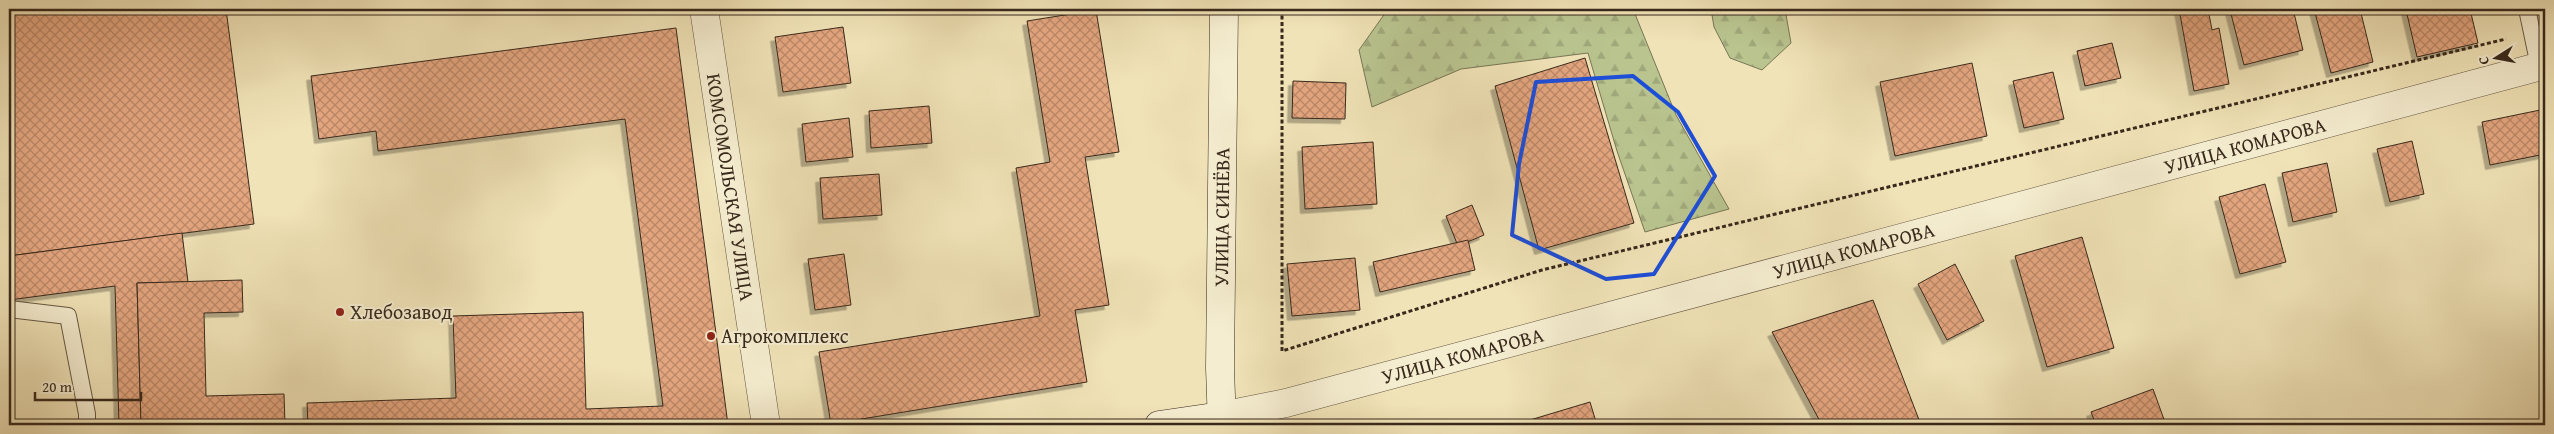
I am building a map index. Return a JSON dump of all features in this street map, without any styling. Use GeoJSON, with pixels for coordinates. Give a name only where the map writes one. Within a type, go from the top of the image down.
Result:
{"type":"FeatureCollection","features":[{"type":"Feature","properties":{"kind":"street","name":"КОМСОМОЛЬСКАЯ УЛИЦА"},"geometry":{"type":"LineString","coordinates":[[704,9],[766,425]]}},
{"type":"Feature","properties":{"kind":"street","name":"УЛИЦА СИНЁВА"},"geometry":{"type":"LineString","coordinates":[[1222,421],[1224,9]]}},
{"type":"Feature","properties":{"kind":"street","name":"УЛИЦА КОМАРОВА"},"geometry":{"type":"LineString","coordinates":[[1159,425],[1222,421],[2542,65]]}},
{"type":"Feature","properties":{"kind":"lane"},"geometry":{"type":"LineString","coordinates":[[2527,9],[2542,65]]}},
{"type":"Feature","properties":{"kind":"lane"},"geometry":{"type":"LineString","coordinates":[[9,309],[68,316],[87,414],[87,425]]}},
{"type":"Feature","properties":{"kind":"path"},"geometry":{"type":"LineString","coordinates":[[1282,9],[1282,351],[1542,270],[2532,33]]}},
{"type":"Feature","properties":{"kind":"highlighted area"},"geometry":{"type":"Polygon","coordinates":[[[1633,76],[1678,112],[1715,176],[1654,274],[1606,279],[1512,235],[1519,164],[1536,82],[1633,76]]]}},
{"type":"Feature","properties":{"kind":"green space"},"geometry":{"type":"Polygon","coordinates":[[[1388,9],[1633,9],[1676,115],[1729,209],[1645,232],[1617,151],[1588,53],[1461,69],[1372,107],[1359,50],[1388,9]]]}},
{"type":"Feature","properties":{"kind":"green space"},"geometry":{"type":"Polygon","coordinates":[[[1711,9],[1785,9],[1791,43],[1762,70],[1730,58],[1714,27],[1711,9]]]}},
{"type":"Feature","properties":{"kind":"building"},"geometry":{"type":"Polygon","coordinates":[[[9,9],[226,9],[254,224],[9,256],[9,9]]]}},
{"type":"Feature","properties":{"kind":"building"},"geometry":{"type":"Polygon","coordinates":[[[2179,9],[2208,9],[2212,30],[2219,28],[2229,84],[2194,91],[2179,9]]]}},
{"type":"Feature","properties":{"kind":"building"},"geometry":{"type":"Polygon","coordinates":[[[2293,9],[2303,50],[2244,65],[2230,10],[2293,9]]]}},
{"type":"Feature","properties":{"kind":"building"},"geometry":{"type":"Polygon","coordinates":[[[2314,9],[2360,9],[2373,62],[2331,73],[2314,9]]]}},
{"type":"Feature","properties":{"kind":"building"},"geometry":{"type":"Polygon","coordinates":[[[2470,9],[2478,43],[2417,57],[2406,10],[2470,9]]]}},
{"type":"Feature","properties":{"kind":"building"},"geometry":{"type":"Polygon","coordinates":[[[1096,10],[1119,152],[1085,157],[1109,305],[1075,310],[1087,382],[831,424],[819,352],[1040,316],[1016,168],[1050,162],[1027,21],[1096,10]]]}},
{"type":"Feature","properties":{"kind":"building"},"geometry":{"type":"Polygon","coordinates":[[[843,27],[851,83],[783,92],[775,37],[843,27]]]}},
{"type":"Feature","properties":{"kind":"building"},"geometry":{"type":"Polygon","coordinates":[[[676,28],[728,425],[308,425],[307,403],[456,398],[453,316],[583,312],[586,409],[663,406],[625,119],[378,151],[376,131],[319,139],[311,76],[676,28]]]}},
{"type":"Feature","properties":{"kind":"building"},"geometry":{"type":"Polygon","coordinates":[[[2112,43],[2121,78],[2085,86],[2077,51],[2112,43]]]}},
{"type":"Feature","properties":{"kind":"building"},"geometry":{"type":"Polygon","coordinates":[[[1585,58],[1634,223],[1539,250],[1495,86],[1585,58]]]}},
{"type":"Feature","properties":{"kind":"building"},"geometry":{"type":"Polygon","coordinates":[[[1972,63],[1987,136],[1895,156],[1880,82],[1972,63]]]}},
{"type":"Feature","properties":{"kind":"building"},"geometry":{"type":"Polygon","coordinates":[[[2053,72],[2064,119],[2024,128],[2013,81],[2053,72]]]}},
{"type":"Feature","properties":{"kind":"building"},"geometry":{"type":"Polygon","coordinates":[[[1293,81],[1346,83],[1345,119],[1292,118],[1293,81]]]}},
{"type":"Feature","properties":{"kind":"building"},"geometry":{"type":"Polygon","coordinates":[[[929,106],[932,143],[871,148],[869,111],[929,106]]]}},
{"type":"Feature","properties":{"kind":"building"},"geometry":{"type":"Polygon","coordinates":[[[2545,109],[2545,154],[2490,165],[2482,122],[2545,109]]]}},
{"type":"Feature","properties":{"kind":"building"},"geometry":{"type":"Polygon","coordinates":[[[849,118],[853,157],[806,162],[802,124],[849,118]]]}},
{"type":"Feature","properties":{"kind":"building"},"geometry":{"type":"Polygon","coordinates":[[[2412,141],[2424,194],[2390,202],[2377,149],[2412,141]]]}},
{"type":"Feature","properties":{"kind":"building"},"geometry":{"type":"Polygon","coordinates":[[[1373,142],[1377,204],[1305,209],[1302,147],[1373,142]]]}},
{"type":"Feature","properties":{"kind":"building"},"geometry":{"type":"Polygon","coordinates":[[[2327,163],[2337,212],[2293,222],[2282,173],[2327,163]]]}},
{"type":"Feature","properties":{"kind":"building"},"geometry":{"type":"Polygon","coordinates":[[[879,174],[882,215],[823,219],[820,178],[879,174]]]}},
{"type":"Feature","properties":{"kind":"building"},"geometry":{"type":"Polygon","coordinates":[[[2265,184],[2286,262],[2240,274],[2219,197],[2265,184]]]}},
{"type":"Feature","properties":{"kind":"building"},"geometry":{"type":"Polygon","coordinates":[[[1472,205],[1484,235],[1458,246],[1446,216],[1472,205]]]}},
{"type":"Feature","properties":{"kind":"building"},"geometry":{"type":"Polygon","coordinates":[[[182,233],[188,282],[137,283],[141,425],[119,425],[115,286],[9,300],[9,256],[182,233]]]}},
{"type":"Feature","properties":{"kind":"building"},"geometry":{"type":"Polygon","coordinates":[[[2082,237],[2114,348],[2047,367],[2015,256],[2082,237]]]}},
{"type":"Feature","properties":{"kind":"building"},"geometry":{"type":"Polygon","coordinates":[[[1468,240],[1475,270],[1380,292],[1373,262],[1468,240]]]}},
{"type":"Feature","properties":{"kind":"building"},"geometry":{"type":"Polygon","coordinates":[[[844,254],[851,305],[815,310],[808,259],[844,254]]]}},
{"type":"Feature","properties":{"kind":"building"},"geometry":{"type":"Polygon","coordinates":[[[1355,258],[1360,310],[1292,316],[1287,264],[1355,258]]]}},
{"type":"Feature","properties":{"kind":"building"},"geometry":{"type":"Polygon","coordinates":[[[1955,264],[1984,321],[1947,340],[1918,284],[1955,264]]]}},
{"type":"Feature","properties":{"kind":"building"},"geometry":{"type":"Polygon","coordinates":[[[242,280],[243,312],[204,313],[206,396],[284,394],[285,425],[141,425],[137,283],[242,280]]]}},
{"type":"Feature","properties":{"kind":"building"},"geometry":{"type":"Polygon","coordinates":[[[1873,300],[1921,425],[1822,425],[1772,332],[1873,300]]]}},
{"type":"Feature","properties":{"kind":"building"},"geometry":{"type":"Polygon","coordinates":[[[2153,389],[2166,425],[2096,425],[2091,412],[2153,389]]]}},
{"type":"Feature","properties":{"kind":"building"},"geometry":{"type":"Polygon","coordinates":[[[1590,402],[1597,425],[1511,425],[1530,420],[1590,402]]]}},
{"type":"Feature","properties":{"kind":"building"},"geometry":{"type":"Polygon","coordinates":[[[79,421],[79,425],[9,425],[9,423],[79,421]]]}},
{"type":"Feature","properties":{"kind":"place","name":"Хлебозавод"},"geometry":{"type":"Point","coordinates":[340,312]}},
{"type":"Feature","properties":{"kind":"place","name":"Агрокомплекс"},"geometry":{"type":"Point","coordinates":[711,336]}}]}
